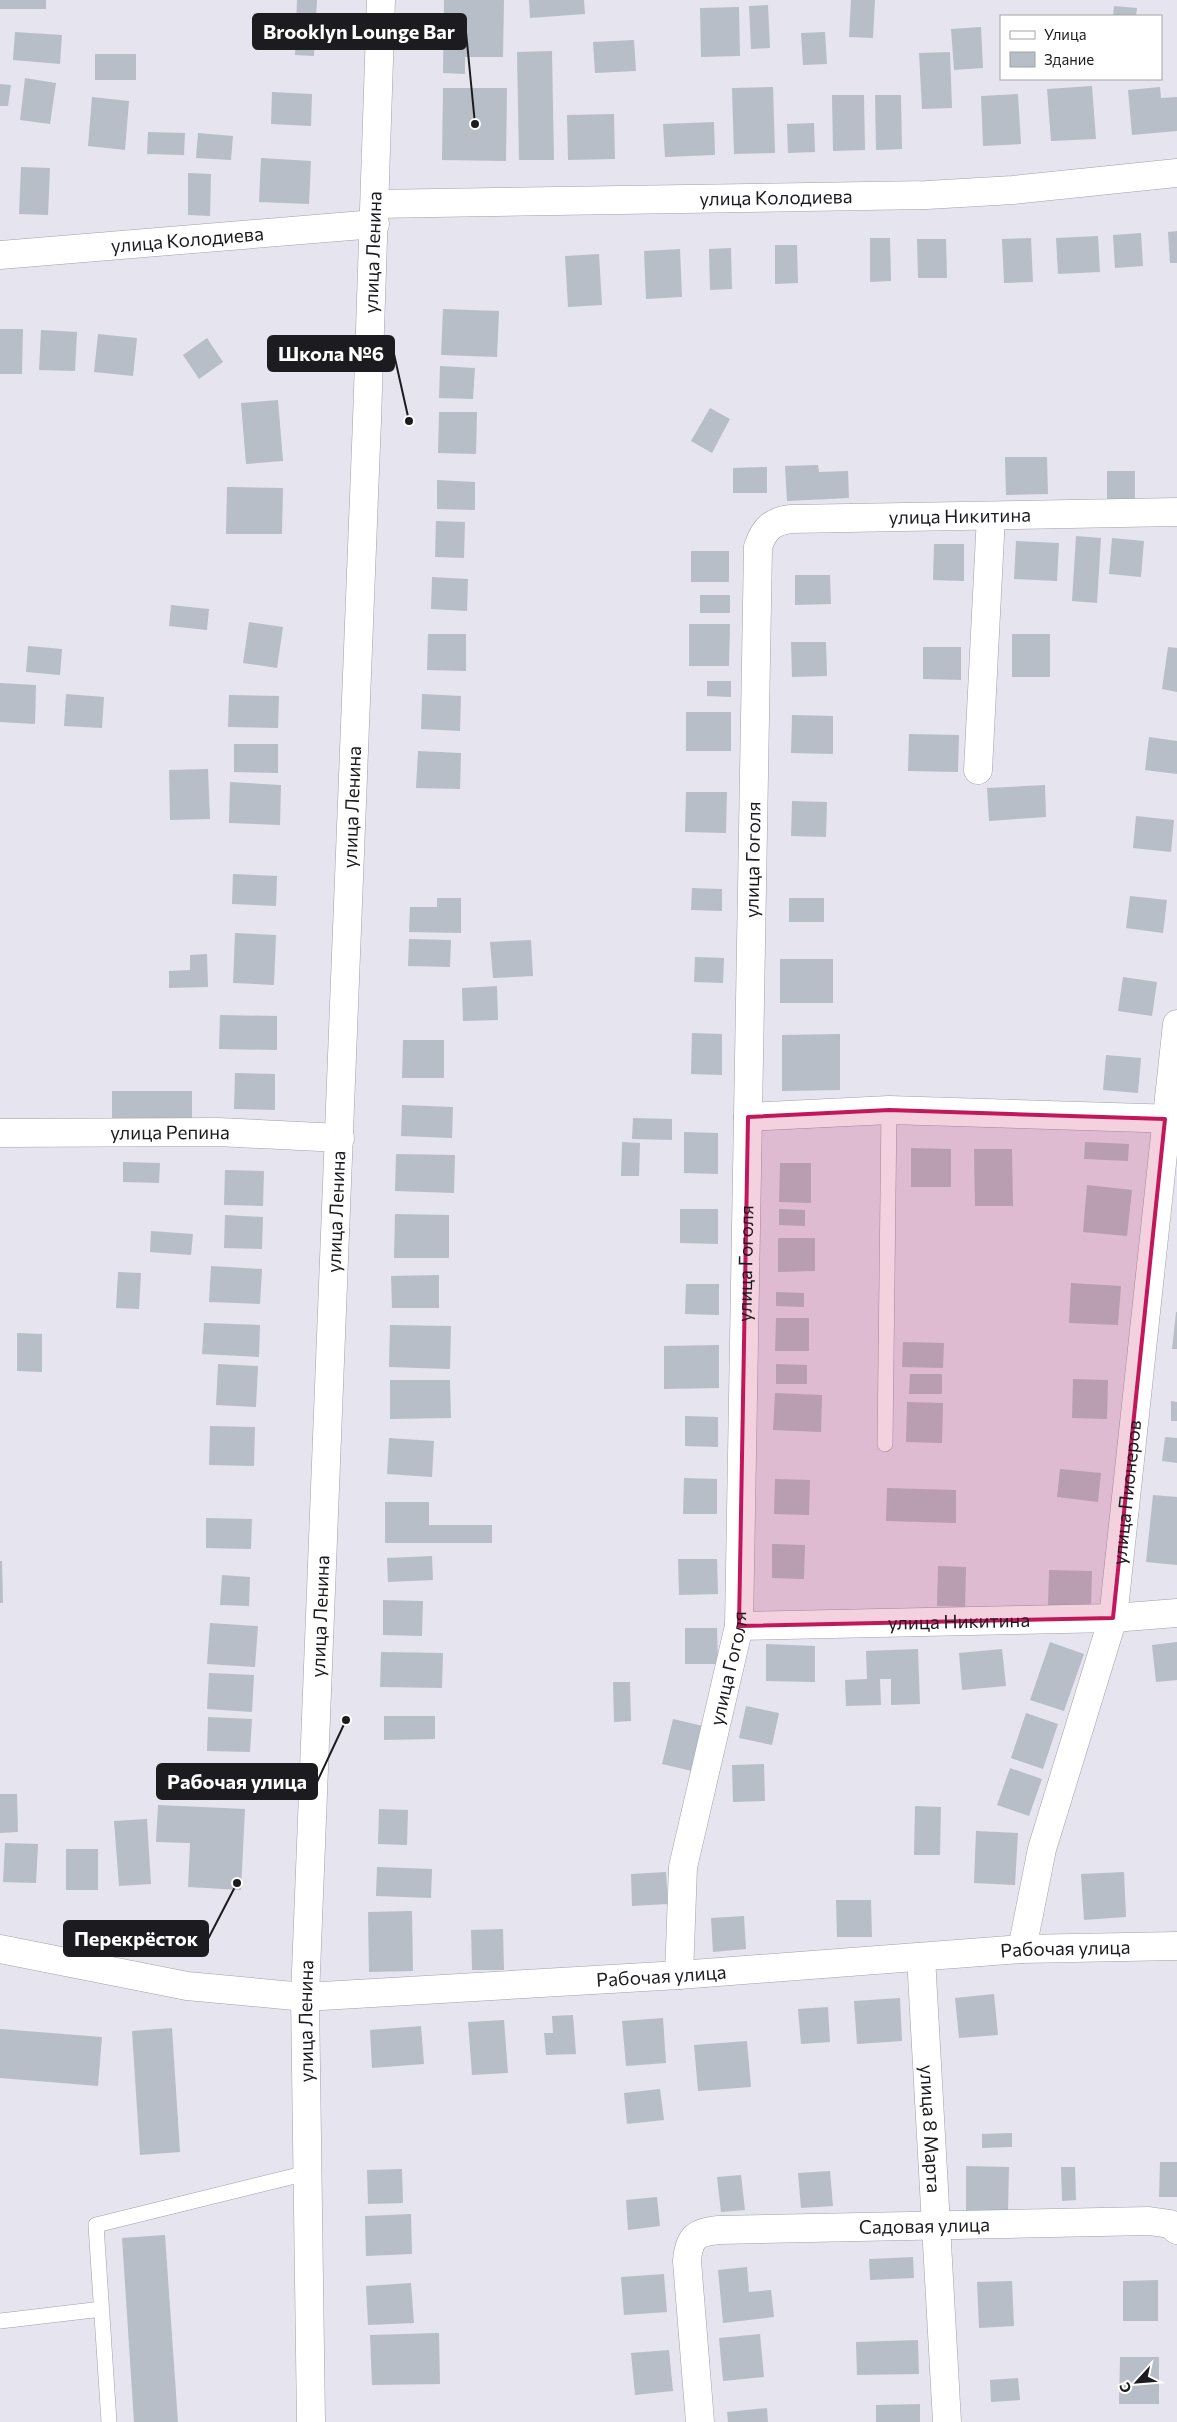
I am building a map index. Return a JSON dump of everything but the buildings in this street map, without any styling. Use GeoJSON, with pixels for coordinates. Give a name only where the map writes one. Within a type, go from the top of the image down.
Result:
{"type":"FeatureCollection","features":[{"type":"Feature","properties":{"kind":"street","name":"улица Ленина"},"geometry":{"type":"LineString","coordinates":[[311,2422],[305,1997],[340,1138],[375,214],[381,0]]}},
{"type":"Feature","properties":{"kind":"street","name":"улица Колодиева"},"geometry":{"type":"LineString","coordinates":[[0,255],[375,214],[927,195],[1013,190],[1177,173]]}},
{"type":"Feature","properties":{"kind":"street","name":"улица Никитина"},"geometry":{"type":"LineString","coordinates":[[758,547],[762,533],[769,526],[780,520],[1177,512]]}},
{"type":"Feature","properties":{"kind":"street"},"geometry":{"type":"LineString","coordinates":[[978,770],[990,516]]}},
{"type":"Feature","properties":{"kind":"street","name":"улица Гоголя"},"geometry":{"type":"LineString","coordinates":[[679,1975],[683,1867],[740,1626],[758,547]]}},
{"type":"Feature","properties":{"kind":"street","name":"улица Пионеров"},"geometry":{"type":"LineString","coordinates":[[1022,1949],[1042,1849],[1113,1618],[1171,1119],[1177,1024]]}},
{"type":"Feature","properties":{"kind":"street"},"geometry":{"type":"LineString","coordinates":[[748,1117],[889,1110],[1171,1119]]}},
{"type":"Feature","properties":{"kind":"street","name":"улица Репина"},"geometry":{"type":"LineString","coordinates":[[0,1133],[218,1132],[340,1138]]}},
{"type":"Feature","properties":{"kind":"street","name":"улица Никитина"},"geometry":{"type":"LineString","coordinates":[[740,1626],[1113,1618],[1177,1613]]}},
{"type":"Feature","properties":{"kind":"street","name":"Рабочая улица"},"geometry":{"type":"LineString","coordinates":[[0,1949],[187,1986],[305,1997],[679,1975],[1022,1949],[1177,1946]]}},
{"type":"Feature","properties":{"kind":"street","name":"улица 8 Марта"},"geometry":{"type":"LineString","coordinates":[[921,1957],[934,2225],[947,2422]]}},
{"type":"Feature","properties":{"kind":"street","name":"Садовая улица"},"geometry":{"type":"LineString","coordinates":[[700,2422],[687,2261],[688,2248],[693,2238],[709,2231],[1149,2221],[1170,2224],[1177,2230]]}},
{"type":"Feature","properties":{"kind":"lane"},"geometry":{"type":"LineString","coordinates":[[885,1444],[889,1110]]}},
{"type":"Feature","properties":{"kind":"lane"},"geometry":{"type":"LineString","coordinates":[[110,2422],[96,2225],[307,2173]]}},
{"type":"Feature","properties":{"kind":"lane"},"geometry":{"type":"LineString","coordinates":[[0,2321],[102,2309]]}},
{"type":"Feature","properties":{"kind":"highlighted area"},"geometry":{"type":"Polygon","coordinates":[[[889,1110],[1165,1119],[1113,1618],[739,1626],[748,1117],[889,1110]]]}},
{"type":"Feature","properties":{"kind":"place","name":"Brooklyn Lounge Bar"},"geometry":{"type":"Point","coordinates":[475,124]}},
{"type":"Feature","properties":{"kind":"place","name":"Школа №6"},"geometry":{"type":"Point","coordinates":[409,421]}},
{"type":"Feature","properties":{"kind":"place","name":"Рабочая улица"},"geometry":{"type":"Point","coordinates":[346,1720]}},
{"type":"Feature","properties":{"kind":"place","name":"Перекрёсток"},"geometry":{"type":"Point","coordinates":[237,1883]}}]}
